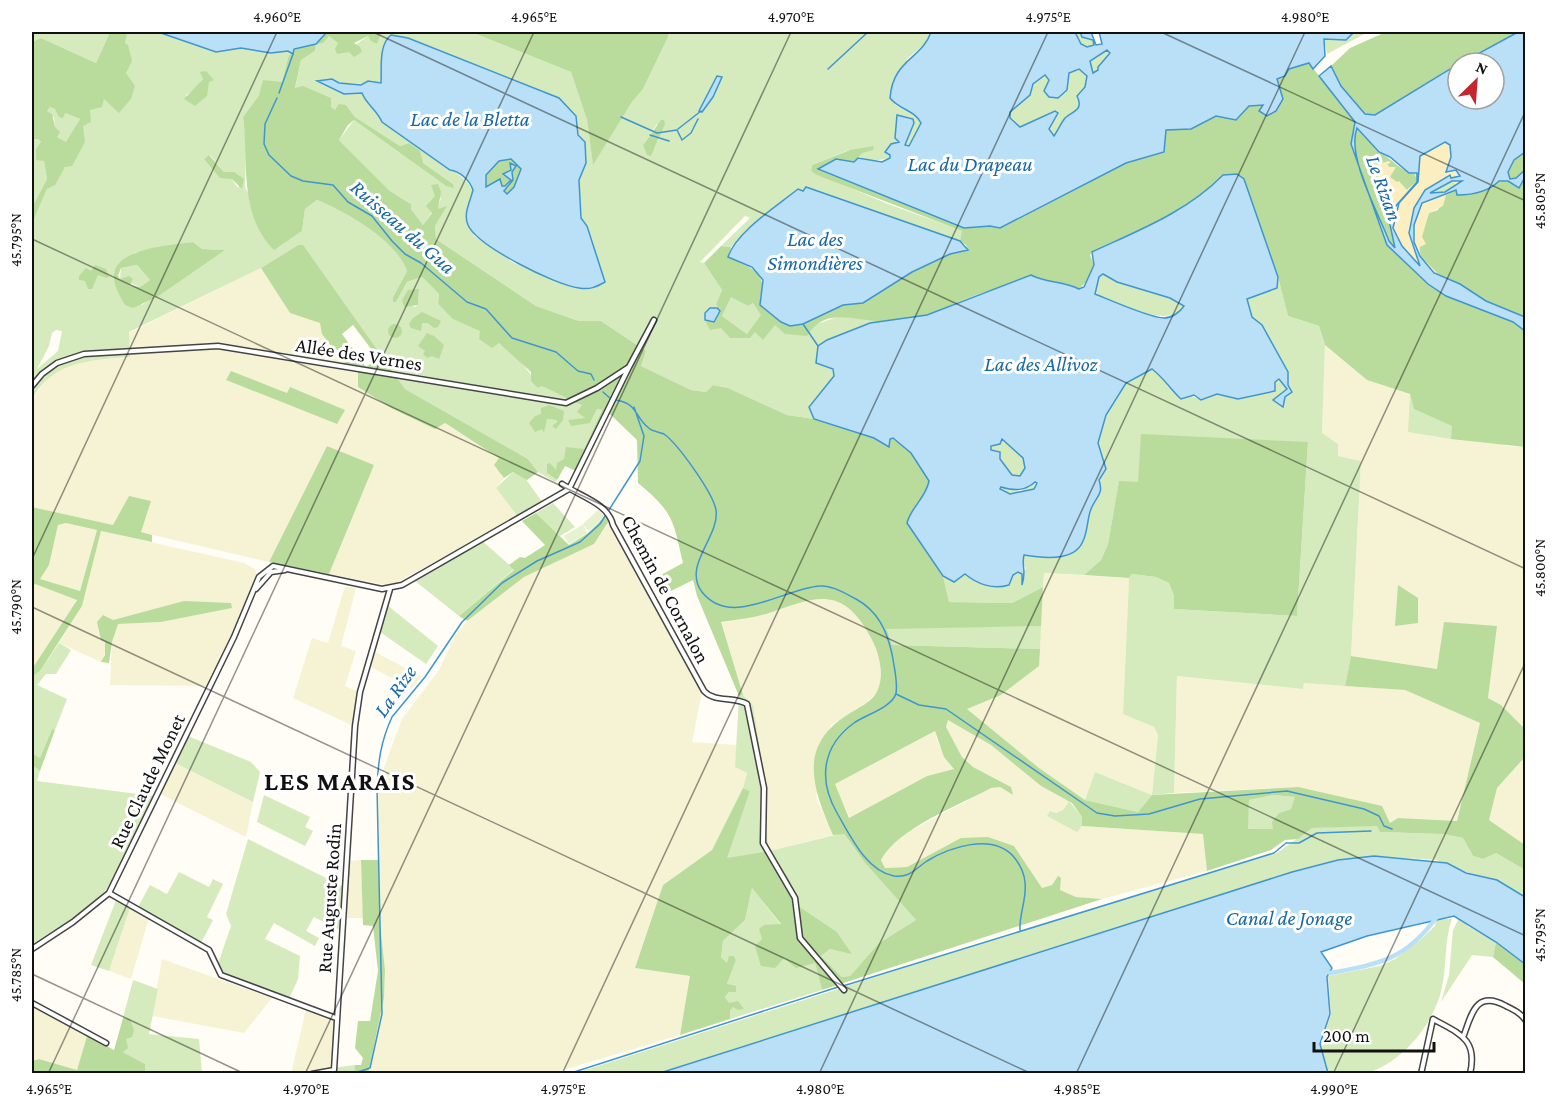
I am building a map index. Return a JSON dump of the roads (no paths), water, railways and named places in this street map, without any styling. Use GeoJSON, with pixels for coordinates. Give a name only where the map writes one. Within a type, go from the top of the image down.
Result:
{"type":"FeatureCollection","features":[{"type":"Feature","properties":{"kind":"street","name":"Allée des Vernes"},"geometry":{"type":"LineString","coordinates":[[32,386],[42,374],[57,363],[84,354],[218,346],[566,403],[597,388],[629,367],[654,320]]}},
{"type":"Feature","properties":{"kind":"street"},"geometry":{"type":"LineString","coordinates":[[390,589],[569,489],[629,367]]}},
{"type":"Feature","properties":{"kind":"street","name":"Chemin de Cornalon"},"geometry":{"type":"LineString","coordinates":[[562,484],[610,516],[708,696],[740,699],[747,704],[764,788],[764,843],[795,898],[800,938],[841,983],[844,990]]}},
{"type":"Feature","properties":{"kind":"street","name":"Rue Claude Monet"},"geometry":{"type":"LineString","coordinates":[[32,949],[73,922],[109,893],[253,595],[271,572],[293,570],[353,585],[390,589]]}},
{"type":"Feature","properties":{"kind":"street","name":"Rue Auguste Rodin"},"geometry":{"type":"LineString","coordinates":[[312,1074],[333,1070],[357,707],[390,589]]}},
{"type":"Feature","properties":{"kind":"street"},"geometry":{"type":"LineString","coordinates":[[109,893],[209,950],[221,975],[336,1017]]}},
{"type":"Feature","properties":{"kind":"street"},"geometry":{"type":"LineString","coordinates":[[1464,1035],[1476,1006],[1486,1000],[1496,1001],[1521,1014],[1526,1021]]}},
{"type":"Feature","properties":{"kind":"street"},"geometry":{"type":"LineString","coordinates":[[32,1003],[106,1043]]}},
{"type":"Feature","properties":{"kind":"street"},"geometry":{"type":"LineString","coordinates":[[1421,1074],[1433,1019],[1464,1035],[1474,1058],[1470,1074]]}},
{"type":"Feature","properties":{"kind":"water"},"geometry":{"type":"Polygon","coordinates":[[[158,32],[327,32],[316,44],[294,49],[293,54],[288,51],[271,53],[241,48],[216,52],[158,32]]]}},
{"type":"Feature","properties":{"kind":"water","name":"Lac du Drapeau"},"geometry":{"type":"Polygon","coordinates":[[[931,32],[1075,32],[1081,44],[1087,47],[1094,45],[1093,40],[1082,37],[1080,32],[1091,32],[1096,45],[1102,44],[1099,32],[1354,32],[1346,40],[1324,39],[1325,56],[1313,69],[1309,63],[1289,69],[1285,76],[1277,79],[1283,99],[1276,111],[1267,116],[1259,111],[1263,105],[1249,106],[1236,120],[1216,116],[1191,129],[1166,130],[1164,152],[1126,163],[1000,228],[990,226],[964,228],[818,169],[836,159],[854,162],[858,158],[882,162],[890,158],[890,155],[885,152],[891,144],[899,142],[895,138],[897,115],[913,119],[914,123],[905,145],[909,146],[921,123],[915,116],[893,102],[890,98],[892,85],[902,67],[927,41],[931,32]],[[1107,50],[1090,61],[1093,73],[1098,70],[1110,53],[1107,50]],[[1079,69],[1069,73],[1067,90],[1058,98],[1049,97],[1044,91],[1049,80],[1045,75],[1033,84],[1030,95],[1010,112],[1010,118],[1020,127],[1055,111],[1058,113],[1049,129],[1054,136],[1065,118],[1078,107],[1077,96],[1085,87],[1087,76],[1079,69]]]}},
{"type":"Feature","properties":{"kind":"water"},"geometry":{"type":"Polygon","coordinates":[[[1518,32],[1525,32],[1525,152],[1514,160],[1508,172],[1510,179],[1516,178],[1525,170],[1525,177],[1519,188],[1508,181],[1499,181],[1480,192],[1457,195],[1456,190],[1422,203],[1414,225],[1414,242],[1420,256],[1434,273],[1460,284],[1486,301],[1525,317],[1525,331],[1513,322],[1446,296],[1428,284],[1387,245],[1369,194],[1389,241],[1395,248],[1389,220],[1394,208],[1417,182],[1417,173],[1409,173],[1390,157],[1379,152],[1357,128],[1355,140],[1359,167],[1351,144],[1355,122],[1319,76],[1331,66],[1341,86],[1365,114],[1375,115],[1446,71],[1446,111],[1506,111],[1506,51],[1483,51],[1518,32]],[[1445,142],[1420,156],[1418,182],[1399,203],[1393,228],[1402,246],[1420,266],[1409,233],[1414,208],[1425,190],[1450,175],[1451,178],[1460,176],[1456,170],[1446,172],[1451,157],[1450,145],[1445,142]],[[1452,181],[1430,193],[1445,192],[1462,181],[1452,181]]]}},
{"type":"Feature","properties":{"kind":"water","name":"Lac de la Bletta"},"geometry":{"type":"Polygon","coordinates":[[[391,35],[408,38],[559,98],[576,116],[578,135],[585,142],[586,163],[579,180],[581,218],[587,226],[605,282],[586,289],[568,285],[518,263],[486,243],[474,234],[468,225],[467,212],[473,190],[464,177],[450,170],[382,122],[362,93],[344,94],[317,81],[332,79],[339,83],[361,85],[368,81],[381,83],[382,51],[391,35]],[[511,159],[499,161],[486,175],[486,187],[500,179],[502,186],[505,186],[511,180],[503,174],[511,170],[510,163],[516,166],[512,172],[513,180],[504,191],[507,194],[514,187],[521,169],[511,159]]]}},
{"type":"Feature","properties":{"kind":"water"},"geometry":{"type":"Polygon","coordinates":[[[717,76],[722,77],[713,97],[702,112],[699,111],[717,76]]]}},
{"type":"Feature","properties":{"kind":"water","name":"Lac des Allivoz"},"geometry":{"type":"Polygon","coordinates":[[[1237,174],[1244,179],[1278,277],[1277,288],[1247,299],[1252,317],[1262,325],[1288,372],[1288,385],[1292,392],[1285,397],[1283,407],[1273,400],[1287,389],[1279,379],[1275,382],[1275,391],[1238,399],[1217,394],[1201,400],[1194,395],[1181,399],[1152,369],[1126,383],[1106,415],[1098,443],[1106,469],[1099,480],[1100,492],[1091,509],[1085,537],[1079,548],[1057,557],[1024,555],[1022,585],[1022,574],[1018,572],[1013,575],[1009,585],[997,587],[975,581],[965,574],[954,582],[943,576],[907,523],[929,481],[911,453],[893,438],[890,439],[889,447],[874,438],[814,419],[809,407],[834,376],[833,369],[816,363],[818,346],[827,340],[870,323],[927,315],[1031,275],[1079,289],[1084,287],[1094,265],[1092,252],[1178,210],[1194,200],[1223,175],[1237,174]],[[1103,274],[1099,277],[1095,294],[1130,308],[1164,318],[1176,314],[1184,306],[1170,298],[1117,282],[1103,274]],[[1002,439],[1000,444],[991,446],[991,450],[1000,452],[1000,459],[1012,475],[1020,476],[1025,468],[1023,458],[1002,439]],[[1037,483],[1011,489],[1001,487],[1000,489],[1010,494],[1034,489],[1037,483]]]}},
{"type":"Feature","properties":{"kind":"water","name":"Lac des Simondières"},"geometry":{"type":"Polygon","coordinates":[[[806,187],[960,241],[968,250],[950,254],[912,272],[863,303],[843,305],[803,324],[790,326],[781,322],[760,305],[763,280],[752,267],[728,257],[739,238],[758,220],[798,189],[803,191],[806,187]]]}},
{"type":"Feature","properties":{"kind":"water"},"geometry":{"type":"Polygon","coordinates":[[[710,308],[717,308],[720,311],[714,322],[705,320],[705,313],[710,308]]]}},
{"type":"Feature","properties":{"kind":"water","name":"Canal de Jonage"},"geometry":{"type":"Polygon","coordinates":[[[1374,856],[1447,863],[1466,873],[1497,880],[1525,897],[1525,964],[1496,942],[1454,916],[1367,936],[1321,952],[1332,968],[1327,977],[1330,1014],[1320,1044],[1328,1073],[660,1073],[1292,872],[1338,860],[1374,856]]]}},
{"type":"Feature","properties":{"kind":"waterway"},"geometry":{"type":"LineString","coordinates":[[828,69],[868,32]]}},
{"type":"Feature","properties":{"kind":"waterway","name":"Ruisseau du Gua"},"geometry":{"type":"LineString","coordinates":[[279,93],[293,54]]}},
{"type":"Feature","properties":{"kind":"waterway","name":"Ruisseau du Gua"},"geometry":{"type":"LineString","coordinates":[[277,98],[265,124],[264,144],[269,155],[291,176],[303,181],[333,185],[348,202],[372,216],[405,254],[421,263],[467,302],[486,309],[512,338],[556,352],[578,371],[591,374],[594,380]]}},
{"type":"Feature","properties":{"kind":"waterway"},"geometry":{"type":"LineString","coordinates":[[678,129],[701,111]]}},
{"type":"Feature","properties":{"kind":"waterway"},"geometry":{"type":"LineString","coordinates":[[621,117],[657,133],[677,130],[682,140]]}},
{"type":"Feature","properties":{"kind":"waterway"},"geometry":{"type":"LineString","coordinates":[[682,140],[691,133],[698,119]]}},
{"type":"Feature","properties":{"kind":"waterway"},"geometry":{"type":"LineString","coordinates":[[650,135],[669,141]]}},
{"type":"Feature","properties":{"kind":"waterway"},"geometry":{"type":"LineString","coordinates":[[803,324],[818,346]]}},
{"type":"Feature","properties":{"kind":"waterway","name":"Ruisseau du Gua"},"geometry":{"type":"LineString","coordinates":[[603,392],[611,399]]}},
{"type":"Feature","properties":{"kind":"waterway","name":"Ruisseau du Gua"},"geometry":{"type":"LineString","coordinates":[[615,400],[628,404],[645,425],[670,439],[709,492],[716,510],[716,520],[696,572],[697,582],[702,592],[714,602],[728,607],[743,607],[806,588],[825,586],[839,590],[864,604],[880,622],[892,654],[896,693],[884,707],[854,723],[843,732],[835,742],[826,764],[827,788],[831,801],[860,851],[867,860],[884,873],[904,876],[936,856],[959,847],[983,844],[1004,849],[1013,856],[1024,878],[1025,894],[1020,930]]}},
{"type":"Feature","properties":{"kind":"waterway","name":"La Rize"},"geometry":{"type":"LineString","coordinates":[[352,1074],[370,1068],[382,1014],[377,788],[381,751],[388,726],[392,717],[425,677],[462,622],[502,583],[537,561],[580,542],[600,524],[640,461],[644,436],[634,407]]}},
{"type":"Feature","properties":{"kind":"waterway"},"geometry":{"type":"LineString","coordinates":[[896,694],[919,705],[946,709],[1097,813],[1115,816],[1149,814],[1200,799],[1287,791],[1364,809],[1379,816],[1384,826],[1392,829]]}},
{"type":"Feature","properties":{"kind":"waterway"},"geometry":{"type":"LineString","coordinates":[[843,986],[1274,853],[1286,843],[1299,843],[1317,833],[1371,831]]}},
{"type":"Feature","properties":{"kind":"waterway"},"geometry":{"type":"LineString","coordinates":[[1330,973],[1363,967],[1390,958],[1413,943],[1436,918]]}},
{"type":"Feature","properties":{"kind":"waterway"},"geometry":{"type":"LineString","coordinates":[[568,1074],[838,987]]}},
{"type":"Feature","properties":{"kind":"district","name":"LES MARAIS"},"geometry":{"type":"Point","coordinates":[340,781]}},
{"type":"Feature","properties":{"kind":"water label","name":"Le Rizan"},"geometry":{"type":"Point","coordinates":[1384,188]}}]}
